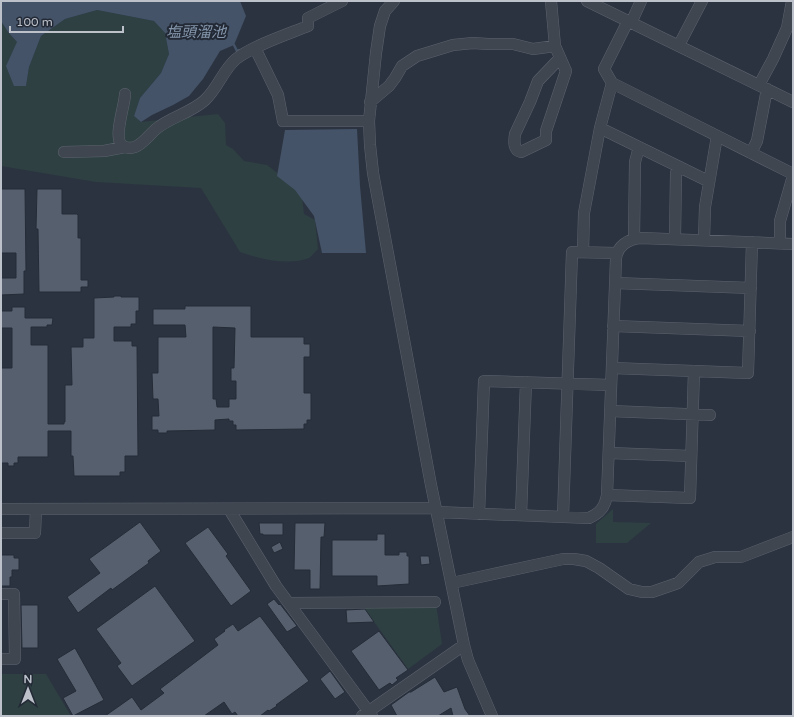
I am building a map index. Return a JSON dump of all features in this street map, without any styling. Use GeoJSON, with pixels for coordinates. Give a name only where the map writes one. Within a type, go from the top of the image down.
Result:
{"type":"FeatureCollection","features":[{"type":"Feature","properties":{"kind":"street"},"geometry":{"type":"LineString","coordinates":[[64,152],[104,151],[136,147],[157,128],[174,116],[196,106],[205,100],[236,59],[255,48],[308,26],[308,18],[342,1]]}},
{"type":"Feature","properties":{"kind":"street"},"geometry":{"type":"LineString","coordinates":[[394,1],[385,11],[380,26],[370,102],[370,145],[373,173],[436,510],[464,645],[468,660],[492,716]]}},
{"type":"Feature","properties":{"kind":"street"},"geometry":{"type":"LineString","coordinates":[[552,1],[554,46],[560,58],[566,70],[546,131],[546,140],[521,152],[518,151],[515,148],[515,134],[538,81],[560,58]]}},
{"type":"Feature","properties":{"kind":"street"},"geometry":{"type":"LineString","coordinates":[[587,1],[793,102]]}},
{"type":"Feature","properties":{"kind":"street"},"geometry":{"type":"LineString","coordinates":[[642,1],[604,68],[612,83],[793,175],[780,221],[780,243]]}},
{"type":"Feature","properties":{"kind":"street"},"geometry":{"type":"LineString","coordinates":[[679,45],[702,1]]}},
{"type":"Feature","properties":{"kind":"street"},"geometry":{"type":"LineString","coordinates":[[751,153],[757,141],[763,87],[773,59],[787,28],[792,1]]}},
{"type":"Feature","properties":{"kind":"street"},"geometry":{"type":"LineString","coordinates":[[370,102],[389,86],[402,66],[417,56],[454,45],[474,43],[512,44],[533,49],[554,46]]}},
{"type":"Feature","properties":{"kind":"street"},"geometry":{"type":"LineString","coordinates":[[255,48],[278,95],[283,121],[369,121]]}},
{"type":"Feature","properties":{"kind":"street"},"geometry":{"type":"LineString","coordinates":[[583,252],[584,213],[600,128],[612,83]]}},
{"type":"Feature","properties":{"kind":"street"},"geometry":{"type":"LineString","coordinates":[[125,94],[125,102],[118,133],[121,145],[125,148]]}},
{"type":"Feature","properties":{"kind":"street"},"geometry":{"type":"LineString","coordinates":[[600,128],[708,181]]}},
{"type":"Feature","properties":{"kind":"street"},"geometry":{"type":"LineString","coordinates":[[704,240],[704,207],[717,136]]}},
{"type":"Feature","properties":{"kind":"street"},"geometry":{"type":"LineString","coordinates":[[634,239],[635,162],[639,147]]}},
{"type":"Feature","properties":{"kind":"street"},"geometry":{"type":"LineString","coordinates":[[675,239],[676,173],[680,167]]}},
{"type":"Feature","properties":{"kind":"street"},"geometry":{"type":"LineString","coordinates":[[1,509],[436,510],[479,514],[589,518],[604,507],[606,504],[607,495],[616,253],[622,246],[634,239],[675,239],[793,244]]}},
{"type":"Feature","properties":{"kind":"street"},"geometry":{"type":"LineString","coordinates":[[612,368],[748,374],[752,242]]}},
{"type":"Feature","properties":{"kind":"street"},"geometry":{"type":"LineString","coordinates":[[563,517],[572,252],[616,253]]}},
{"type":"Feature","properties":{"kind":"street"},"geometry":{"type":"LineString","coordinates":[[615,283],[751,288]]}},
{"type":"Feature","properties":{"kind":"street"},"geometry":{"type":"LineString","coordinates":[[613,326],[750,331]]}},
{"type":"Feature","properties":{"kind":"street"},"geometry":{"type":"LineString","coordinates":[[607,495],[690,498],[694,371]]}},
{"type":"Feature","properties":{"kind":"street"},"geometry":{"type":"LineString","coordinates":[[479,514],[484,381],[611,385]]}},
{"type":"Feature","properties":{"kind":"street"},"geometry":{"type":"LineString","coordinates":[[521,515],[526,382]]}},
{"type":"Feature","properties":{"kind":"street"},"geometry":{"type":"LineString","coordinates":[[610,411],[710,415]]}},
{"type":"Feature","properties":{"kind":"street"},"geometry":{"type":"LineString","coordinates":[[609,453],[691,456]]}},
{"type":"Feature","properties":{"kind":"street"},"geometry":{"type":"LineString","coordinates":[[1,534],[35,533],[36,509]]}},
{"type":"Feature","properties":{"kind":"street"},"geometry":{"type":"LineString","coordinates":[[229,509],[276,586],[368,714],[464,645]]}},
{"type":"Feature","properties":{"kind":"street"},"geometry":{"type":"LineString","coordinates":[[452,583],[563,559],[574,558],[586,561],[599,568],[629,589],[642,592],[652,592],[678,583],[699,562],[715,557],[741,557],[793,537]]}},
{"type":"Feature","properties":{"kind":"street"},"geometry":{"type":"LineString","coordinates":[[1,594],[14,594],[15,659],[1,659]]}},
{"type":"Feature","properties":{"kind":"street"},"geometry":{"type":"LineString","coordinates":[[289,603],[435,602]]}},
{"type":"Feature","properties":{"kind":"shaded area"},"geometry":{"type":"Polygon","coordinates":[[[97,10],[154,21],[165,33],[169,54],[161,73],[140,98],[134,116],[141,122],[218,114],[225,123],[226,145],[233,149],[244,161],[267,165],[289,182],[302,197],[304,214],[315,220],[318,249],[309,258],[293,261],[274,261],[240,252],[201,188],[96,182],[1,166],[1,21],[17,42],[26,86],[29,67],[41,36],[65,19],[97,10]]]}},
{"type":"Feature","properties":{"kind":"shaded area"},"geometry":{"type":"Polygon","coordinates":[[[613,509],[613,522],[651,523],[627,543],[596,543],[596,524],[613,509]]]}},
{"type":"Feature","properties":{"kind":"shaded area"},"geometry":{"type":"Polygon","coordinates":[[[436,604],[442,644],[408,669],[362,605],[436,604]]]}},
{"type":"Feature","properties":{"kind":"shaded area"},"geometry":{"type":"Polygon","coordinates":[[[1,674],[46,674],[71,716],[1,716],[1,674]]]}},
{"type":"Feature","properties":{"kind":"water","name":"塩頭溜池"},"geometry":{"type":"Polygon","coordinates":[[[1,1],[240,1],[246,16],[234,45],[220,51],[203,79],[189,96],[141,122],[134,116],[140,98],[161,73],[169,54],[165,33],[154,21],[97,10],[65,19],[41,36],[29,67],[26,86],[14,86],[6,66],[17,42],[1,21],[1,1]]]}},
{"type":"Feature","properties":{"kind":"water"},"geometry":{"type":"Polygon","coordinates":[[[357,129],[366,253],[322,253],[314,216],[295,190],[277,176],[285,130],[357,129]]]}},
{"type":"Feature","properties":{"kind":"building"},"geometry":{"type":"Polygon","coordinates":[[[1,189],[25,189],[26,271],[24,271],[24,294],[1,295],[1,278],[16,278],[16,253],[1,253],[1,189]]]}},
{"type":"Feature","properties":{"kind":"building"},"geometry":{"type":"Polygon","coordinates":[[[37,189],[62,189],[62,214],[78,215],[78,238],[81,238],[81,280],[88,280],[88,287],[81,287],[81,292],[39,292],[38,229],[36,229],[37,189]]]}},
{"type":"Feature","properties":{"kind":"building"},"geometry":{"type":"Polygon","coordinates":[[[114,296],[139,297],[139,311],[136,311],[136,324],[131,324],[131,327],[114,327],[114,341],[132,341],[132,346],[137,346],[138,456],[125,456],[125,472],[120,472],[120,476],[74,476],[73,456],[71,456],[71,431],[48,431],[48,457],[18,457],[18,463],[14,463],[14,466],[8,466],[8,463],[1,463],[1,368],[12,368],[12,328],[1,328],[1,311],[12,311],[12,307],[25,307],[25,318],[53,318],[52,325],[47,325],[47,327],[31,327],[31,345],[48,345],[48,424],[64,424],[65,385],[72,385],[71,347],[83,347],[83,338],[94,338],[94,298],[114,296]]]}},
{"type":"Feature","properties":{"kind":"building"},"geometry":{"type":"Polygon","coordinates":[[[185,306],[251,306],[251,337],[304,337],[304,344],[310,344],[310,357],[304,357],[304,393],[311,393],[311,420],[307,420],[307,424],[304,424],[304,429],[236,430],[236,425],[233,425],[233,421],[229,421],[229,419],[215,420],[215,430],[167,431],[167,433],[158,433],[158,430],[152,430],[152,416],[159,416],[158,399],[153,399],[152,373],[158,373],[158,337],[186,337],[185,325],[153,325],[153,309],[185,309],[185,306]],[[213,327],[213,399],[216,399],[217,407],[229,407],[229,399],[236,399],[236,381],[231,381],[231,368],[234,368],[235,328],[213,327]]]}},
{"type":"Feature","properties":{"kind":"building"},"geometry":{"type":"Polygon","coordinates":[[[140,522],[161,551],[148,561],[149,563],[112,590],[111,588],[78,613],[67,597],[100,573],[89,559],[140,522]]]}},
{"type":"Feature","properties":{"kind":"building"},"geometry":{"type":"Polygon","coordinates":[[[259,523],[283,523],[283,535],[260,534],[259,523]]]}},
{"type":"Feature","properties":{"kind":"building"},"geometry":{"type":"Polygon","coordinates":[[[295,523],[325,523],[324,537],[321,537],[320,589],[310,589],[310,570],[294,570],[295,523]]]}},
{"type":"Feature","properties":{"kind":"building"},"geometry":{"type":"Polygon","coordinates":[[[208,527],[228,554],[226,556],[251,591],[231,606],[185,543],[208,527]]]}},
{"type":"Feature","properties":{"kind":"building"},"geometry":{"type":"Polygon","coordinates":[[[377,534],[385,534],[385,555],[399,555],[399,552],[407,552],[407,556],[409,556],[409,584],[377,586],[377,576],[332,576],[332,540],[377,540],[377,534]]]}},
{"type":"Feature","properties":{"kind":"building"},"geometry":{"type":"Polygon","coordinates":[[[280,542],[283,549],[274,553],[271,547],[280,542]]]}},
{"type":"Feature","properties":{"kind":"building"},"geometry":{"type":"Polygon","coordinates":[[[1,555],[14,555],[14,558],[19,558],[19,570],[12,570],[10,586],[1,586],[1,555]]]}},
{"type":"Feature","properties":{"kind":"building"},"geometry":{"type":"Polygon","coordinates":[[[420,556],[429,556],[430,564],[421,565],[420,556]]]}},
{"type":"Feature","properties":{"kind":"building"},"geometry":{"type":"Polygon","coordinates":[[[155,586],[195,641],[132,686],[117,666],[121,663],[96,629],[155,586]]]}},
{"type":"Feature","properties":{"kind":"building"},"geometry":{"type":"Polygon","coordinates":[[[274,599],[279,605],[280,604],[297,626],[287,632],[267,604],[274,599]]]}},
{"type":"Feature","properties":{"kind":"building"},"geometry":{"type":"Polygon","coordinates":[[[21,605],[38,605],[38,648],[22,648],[21,605]]]}},
{"type":"Feature","properties":{"kind":"building"},"geometry":{"type":"Polygon","coordinates":[[[365,609],[374,622],[347,623],[346,610],[365,609]]]}},
{"type":"Feature","properties":{"kind":"building"},"geometry":{"type":"Polygon","coordinates":[[[260,616],[309,681],[276,705],[277,706],[260,716],[238,716],[235,712],[232,714],[224,702],[204,716],[105,716],[132,697],[141,710],[164,693],[160,689],[218,645],[214,639],[225,631],[224,630],[233,624],[238,631],[260,616]]]}},
{"type":"Feature","properties":{"kind":"building"},"geometry":{"type":"Polygon","coordinates":[[[379,631],[408,670],[396,678],[398,680],[392,685],[390,683],[379,690],[351,651],[379,631]]]}},
{"type":"Feature","properties":{"kind":"building"},"geometry":{"type":"Polygon","coordinates":[[[75,648],[104,700],[73,716],[63,698],[76,691],[57,659],[75,648]]]}},
{"type":"Feature","properties":{"kind":"building"},"geometry":{"type":"Polygon","coordinates":[[[330,671],[345,692],[335,699],[320,679],[330,671]]]}},
{"type":"Feature","properties":{"kind":"building"},"geometry":{"type":"Polygon","coordinates":[[[435,677],[444,692],[457,687],[465,709],[470,716],[453,716],[451,708],[438,716],[397,716],[391,705],[409,692],[435,677]]]}},
{"type":"Feature","properties":{"kind":"waterway"},"geometry":{"type":"LineString","coordinates":[[234,45],[237,51],[239,50]]}}]}
